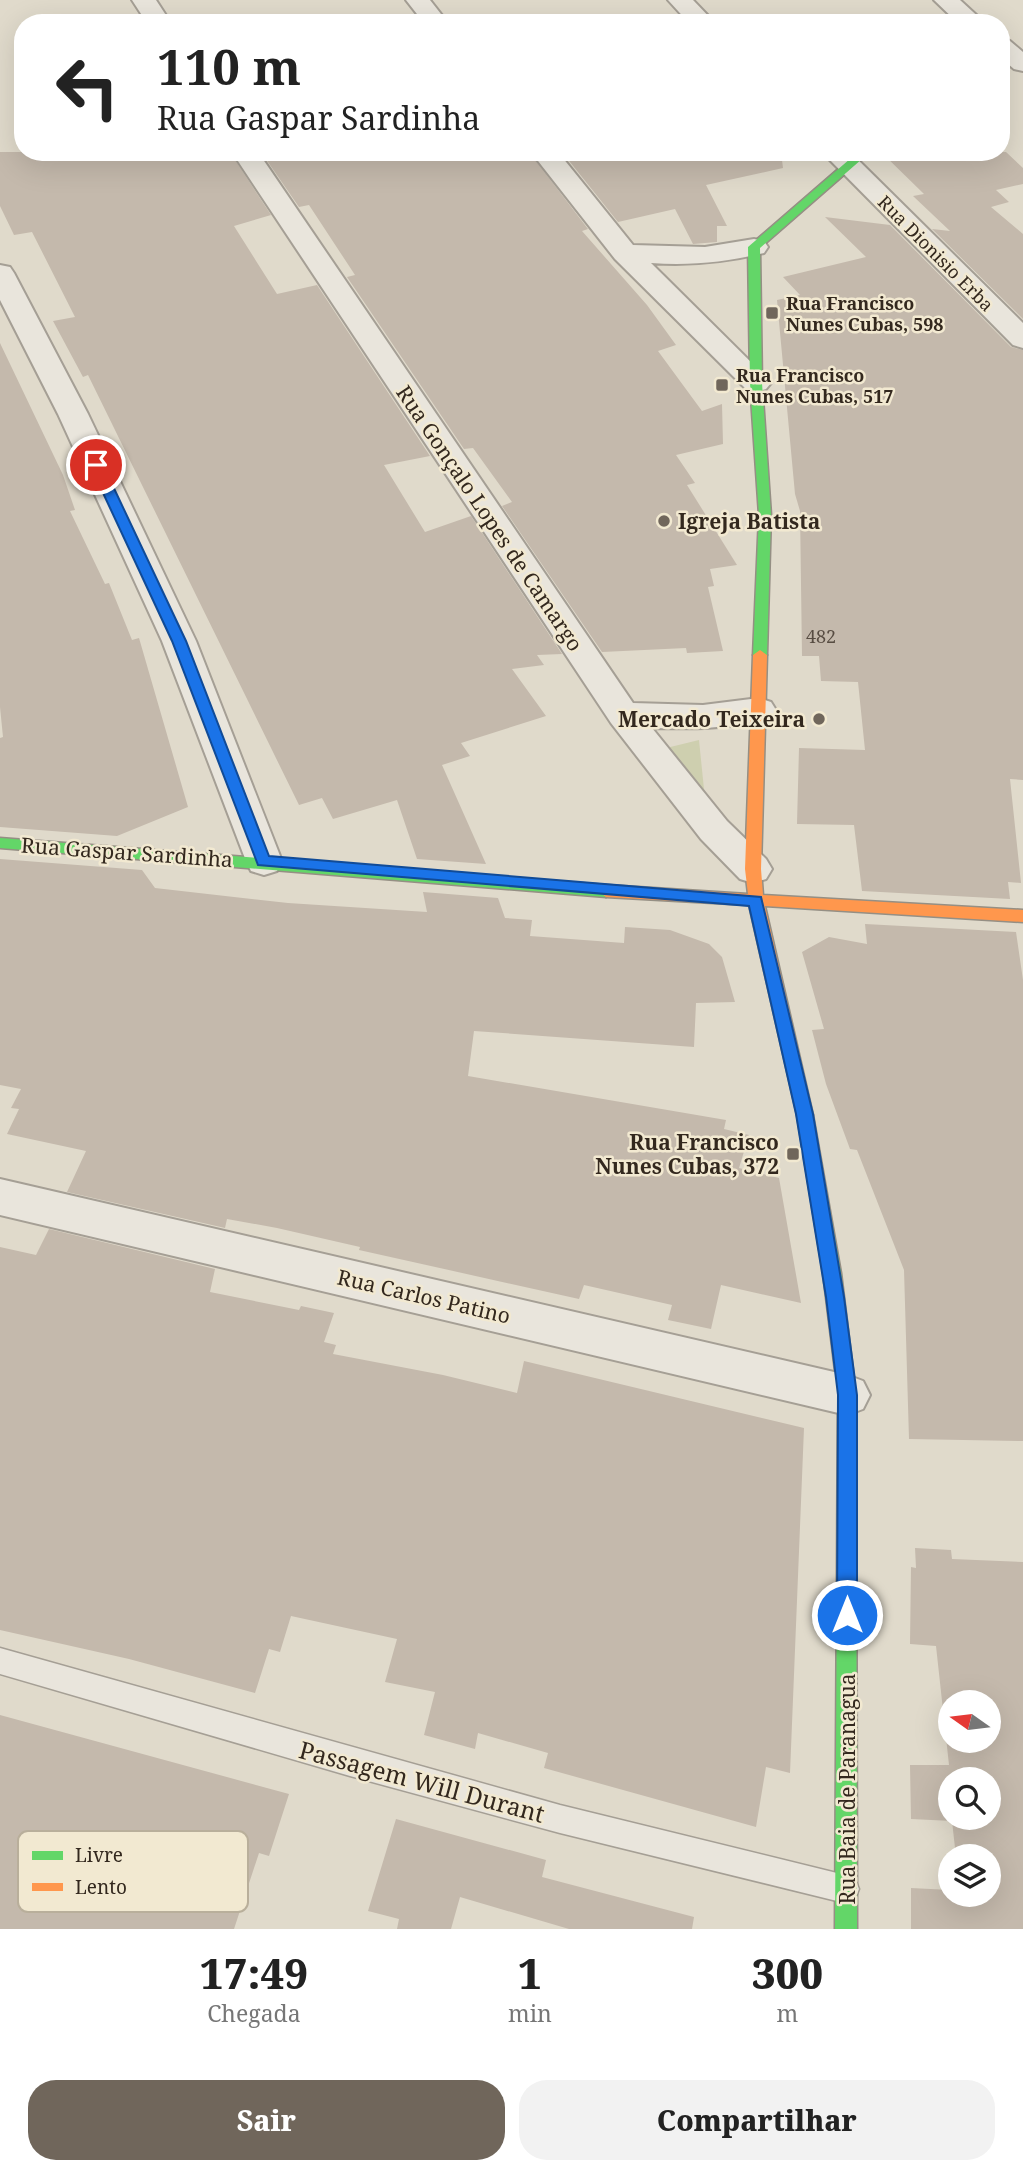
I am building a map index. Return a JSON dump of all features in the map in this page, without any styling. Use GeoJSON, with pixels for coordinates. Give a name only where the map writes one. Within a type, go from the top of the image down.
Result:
{"type":"FeatureCollection","features":[{"type":"Feature","properties":{"kind":"street"},"geometry":{"type":"LineString","coordinates":[[418,0],[429,14]]}},
{"type":"Feature","properties":{"kind":"street"},"geometry":{"type":"LineString","coordinates":[[680,0],[694,14]]}},
{"type":"Feature","properties":{"kind":"street"},"geometry":{"type":"LineString","coordinates":[[946,0],[962,14]]}},
{"type":"Feature","properties":{"kind":"street","name":"Rua Gonçalo Lopes de Camargo"},"geometry":{"type":"LineString","coordinates":[[251,161],[623,715],[714,830],[753,869]]}},
{"type":"Feature","properties":{"kind":"street"},"geometry":{"type":"LineString","coordinates":[[551,161],[625,253],[756,383]]}},
{"type":"Feature","properties":{"kind":"street"},"geometry":{"type":"LineString","coordinates":[[625,253],[685,258],[718,256],[754,247],[846,161]]}},
{"type":"Feature","properties":{"kind":"street","name":"Rua Dionisio Erba"},"geometry":{"type":"LineString","coordinates":[[854,161],[1023,339]]}},
{"type":"Feature","properties":{"kind":"street","name":"Rua Baia de Paranagua"},"geometry":{"type":"LineString","coordinates":[[754,247],[756,383],[765,515],[753,869],[756,901],[805,1114],[832,1273],[848,1395],[846,1929]]}},
{"type":"Feature","properties":{"kind":"street"},"geometry":{"type":"LineString","coordinates":[[0,273],[73,414],[179,641],[264,861]]}},
{"type":"Feature","properties":{"kind":"street"},"geometry":{"type":"LineString","coordinates":[[623,715],[703,716],[759,710]]}},
{"type":"Feature","properties":{"kind":"street","name":"Rua Gaspar Sardinha"},"geometry":{"type":"LineString","coordinates":[[0,843],[896,911],[1023,916]]}},
{"type":"Feature","properties":{"kind":"street","name":"Rua Carlos Patino"},"geometry":{"type":"LineString","coordinates":[[0,1197],[848,1395]]}},
{"type":"Feature","properties":{"kind":"lane","name":"Passagem Will Durant"},"geometry":{"type":"LineString","coordinates":[[0,1661],[559,1819],[847,1889]]}},
{"type":"Feature","properties":{"kind":"green space"},"geometry":{"type":"Polygon","coordinates":[[[699,740],[706,809],[658,750],[699,740]]]}},
{"type":"Feature","properties":{"kind":"building"},"geometry":{"type":"Polygon","coordinates":[[[0,152],[14,152],[14,161],[236,161],[271,215],[234,226],[277,294],[317,285],[430,456],[384,465],[425,532],[471,516],[562,654],[537,655],[544,665],[512,669],[546,716],[461,743],[470,756],[442,765],[486,864],[417,859],[397,800],[333,819],[322,798],[299,805],[88,375],[83,377],[53,321],[75,317],[32,232],[14,235],[0,206],[0,152]]]}},
{"type":"Feature","properties":{"kind":"building"},"geometry":{"type":"Polygon","coordinates":[[[1010,156],[1023,168],[1023,184],[996,190],[1009,202],[991,207],[1023,234],[1023,319],[932,229],[950,231],[913,196],[924,194],[890,161],[1010,161],[1010,156]]]}},
{"type":"Feature","properties":{"kind":"building"},"geometry":{"type":"Polygon","coordinates":[[[267,161],[536,161],[588,229],[582,231],[647,305],[676,345],[658,351],[702,411],[722,404],[723,444],[676,455],[695,483],[687,485],[737,565],[710,569],[714,586],[708,587],[723,651],[687,653],[686,648],[602,652],[502,506],[512,502],[473,448],[464,449],[347,277],[355,275],[309,205],[299,207],[267,161]]]}},
{"type":"Feature","properties":{"kind":"building"},"geometry":{"type":"Polygon","coordinates":[[[569,161],[782,161],[783,168],[706,185],[727,226],[717,226],[717,242],[693,244],[675,209],[618,222],[569,161]]]}},
{"type":"Feature","properties":{"kind":"building"},"geometry":{"type":"Polygon","coordinates":[[[825,217],[890,225],[1011,347],[1023,350],[1023,780],[1010,779],[1021,883],[1008,882],[1010,899],[862,891],[854,825],[797,824],[799,748],[865,750],[858,682],[821,681],[819,656],[802,656],[800,511],[795,494],[777,300],[800,295],[783,277],[866,257],[825,217]]]}},
{"type":"Feature","properties":{"kind":"building"},"geometry":{"type":"Polygon","coordinates":[[[0,343],[63,475],[75,510],[70,511],[105,584],[109,583],[132,640],[139,638],[188,807],[117,836],[0,827],[0,738],[3,737],[0,707],[0,343]]]}},
{"type":"Feature","properties":{"kind":"building"},"geometry":{"type":"Polygon","coordinates":[[[0,859],[142,870],[155,888],[288,903],[427,912],[423,892],[498,898],[505,918],[532,920],[530,936],[624,943],[625,927],[670,930],[709,944],[722,957],[735,1002],[696,1003],[694,1047],[474,1031],[468,1076],[726,1120],[724,1129],[749,1135],[739,1168],[779,1178],[801,1303],[721,1285],[711,1329],[668,1320],[672,1305],[584,1285],[579,1299],[359,1250],[360,1247],[277,1228],[227,1219],[225,1228],[67,1192],[86,1151],[7,1134],[19,1109],[11,1108],[21,1089],[0,1085],[0,859]]]}},
{"type":"Feature","properties":{"kind":"building"},"geometry":{"type":"Polygon","coordinates":[[[865,924],[1016,932],[1023,980],[1023,1441],[909,1439],[904,1270],[857,1150],[850,1149],[826,1084],[812,1030],[824,1029],[802,952],[829,937],[867,944],[865,924]]]}},
{"type":"Feature","properties":{"kind":"building"},"geometry":{"type":"Polygon","coordinates":[[[49,1229],[215,1269],[210,1292],[299,1310],[301,1306],[334,1313],[324,1342],[336,1345],[333,1354],[443,1375],[517,1393],[524,1361],[804,1428],[790,1773],[766,1767],[756,1827],[544,1768],[548,1753],[478,1733],[475,1749],[424,1735],[435,1692],[385,1682],[397,1639],[291,1616],[280,1652],[269,1649],[255,1693],[129,1659],[0,1630],[0,1247],[36,1255],[49,1229]]]}},
{"type":"Feature","properties":{"kind":"building"},"geometry":{"type":"Polygon","coordinates":[[[915,1548],[951,1550],[952,1559],[1023,1562],[1023,1929],[911,1929],[911,1888],[938,1889],[938,1907],[1001,1907],[1001,1844],[955,1844],[953,1830],[1001,1830],[1001,1767],[938,1767],[938,1820],[911,1819],[910,1765],[949,1765],[948,1754],[1001,1754],[1001,1690],[941,1690],[936,1646],[910,1644],[911,1567],[916,1568],[915,1548]]]}},
{"type":"Feature","properties":{"kind":"building"},"geometry":{"type":"Polygon","coordinates":[[[0,1715],[289,1794],[269,1856],[259,1853],[248,1886],[248,1831],[18,1831],[18,1912],[240,1912],[234,1929],[0,1929],[0,1715]]]}},
{"type":"Feature","properties":{"kind":"building"},"geometry":{"type":"Polygon","coordinates":[[[396,1819],[546,1860],[542,1877],[694,1917],[692,1929],[569,1929],[460,1897],[451,1929],[397,1929],[399,1919],[368,1911],[396,1819]]]}},
{"type":"Feature","properties":{"kind":"traffic: fast"},"geometry":{"type":"LineString","coordinates":[[760,655],[765,515],[756,383],[754,247],[854,161]]}},
{"type":"Feature","properties":{"kind":"traffic: fast"},"geometry":{"type":"LineString","coordinates":[[0,843],[606,891]]}},
{"type":"Feature","properties":{"kind":"traffic: fast"},"geometry":{"type":"LineString","coordinates":[[805,1115],[832,1273],[847,1395],[846,1929]]}},
{"type":"Feature","properties":{"kind":"traffic: slow"},"geometry":{"type":"LineString","coordinates":[[760,655],[753,869],[756,901],[805,1115]]}},
{"type":"Feature","properties":{"kind":"traffic: slow"},"geometry":{"type":"LineString","coordinates":[[606,891],[1023,916]]}},
{"type":"Feature","properties":{"kind":"place","name":"Rua Francisco Nunes Cubas, 598"},"geometry":{"type":"Point","coordinates":[772,313]}},
{"type":"Feature","properties":{"kind":"place","name":"Rua Francisco Nunes Cubas, 517"},"geometry":{"type":"Point","coordinates":[722,385]}},
{"type":"Feature","properties":{"kind":"place","name":"Igreja Batista"},"geometry":{"type":"Point","coordinates":[664,521]}},
{"type":"Feature","properties":{"kind":"place","name":"Mercado Teixeira"},"geometry":{"type":"Point","coordinates":[819,719]}},
{"type":"Feature","properties":{"kind":"place","name":"Rua Francisco Nunes Cubas, 372"},"geometry":{"type":"Point","coordinates":[793,1154]}},
{"type":"Feature","properties":{"kind":"route"},"geometry":{"type":"LineString","coordinates":[[96,465],[179,641],[264,861],[756,901],[805,1114],[832,1273],[848,1395],[847,1615]]}}]}
